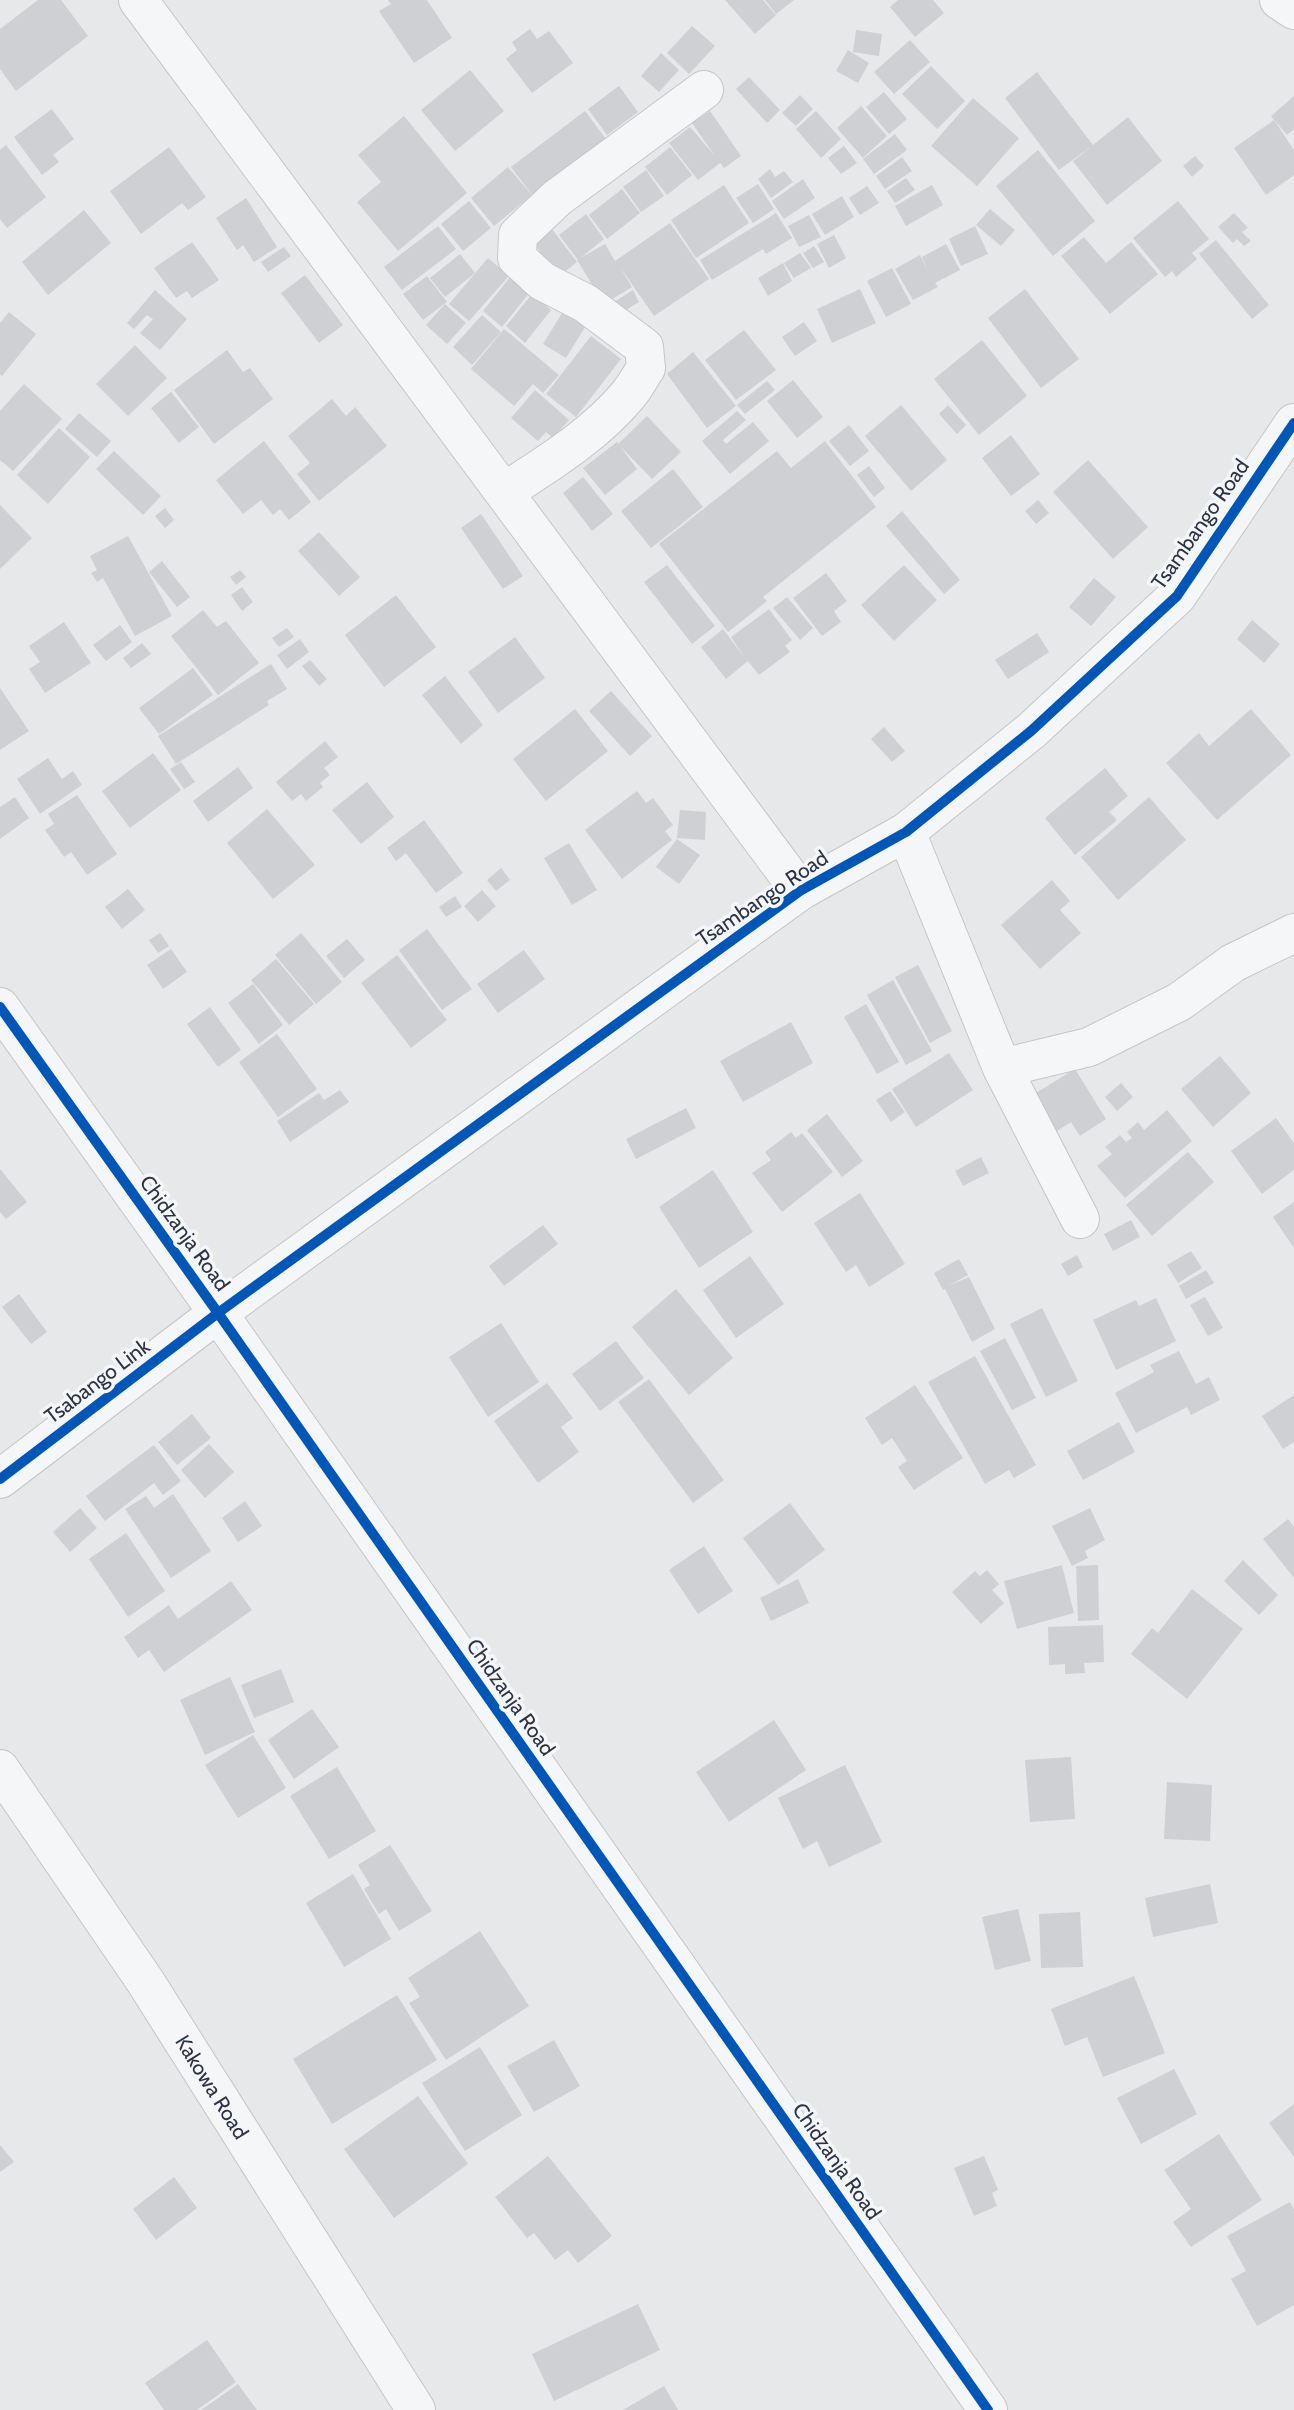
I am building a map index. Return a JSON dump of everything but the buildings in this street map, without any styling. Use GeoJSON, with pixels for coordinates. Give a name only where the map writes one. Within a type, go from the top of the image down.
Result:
{"type":"FeatureCollection","features":[{"type":"Feature","properties":{"kind":"street"},"geometry":{"type":"LineString","coordinates":[[138,0],[800,891]]}},
{"type":"Feature","properties":{"kind":"street"},"geometry":{"type":"LineString","coordinates":[[1279,0],[1294,10]]}},
{"type":"Feature","properties":{"kind":"street"},"geometry":{"type":"LineString","coordinates":[[504,492],[600,423],[628,396],[646,368],[644,347],[585,303],[542,281],[517,258],[518,235],[558,198],[704,90]]}},
{"type":"Feature","properties":{"kind":"street","name":"Tsambango Road"},"geometry":{"type":"LineString","coordinates":[[218,1313],[800,891],[906,832],[1031,731],[1177,596],[1294,423]]}},
{"type":"Feature","properties":{"kind":"street"},"geometry":{"type":"LineString","coordinates":[[906,832],[1002,1068],[1080,1219]]}},
{"type":"Feature","properties":{"kind":"street"},"geometry":{"type":"LineString","coordinates":[[1002,1068],[1089,1047],[1179,1002],[1233,963],[1294,933]]}},
{"type":"Feature","properties":{"kind":"street","name":"Chidzanja Road"},"geometry":{"type":"LineString","coordinates":[[0,1007],[988,2410]]}},
{"type":"Feature","properties":{"kind":"street","name":"Tsabango Link"},"geometry":{"type":"LineString","coordinates":[[0,1479],[218,1313]]}},
{"type":"Feature","properties":{"kind":"street","name":"Kakowa Road"},"geometry":{"type":"LineString","coordinates":[[0,1769],[145,1981],[416,2410]]}},
{"type":"Feature","properties":{"kind":"cycle path"},"geometry":{"type":"LineString","coordinates":[[0,1479],[218,1313],[800,891],[906,832],[1031,731],[1177,596],[1294,423]]}},
{"type":"Feature","properties":{"kind":"cycle path"},"geometry":{"type":"LineString","coordinates":[[0,1007],[988,2410]]}}]}
